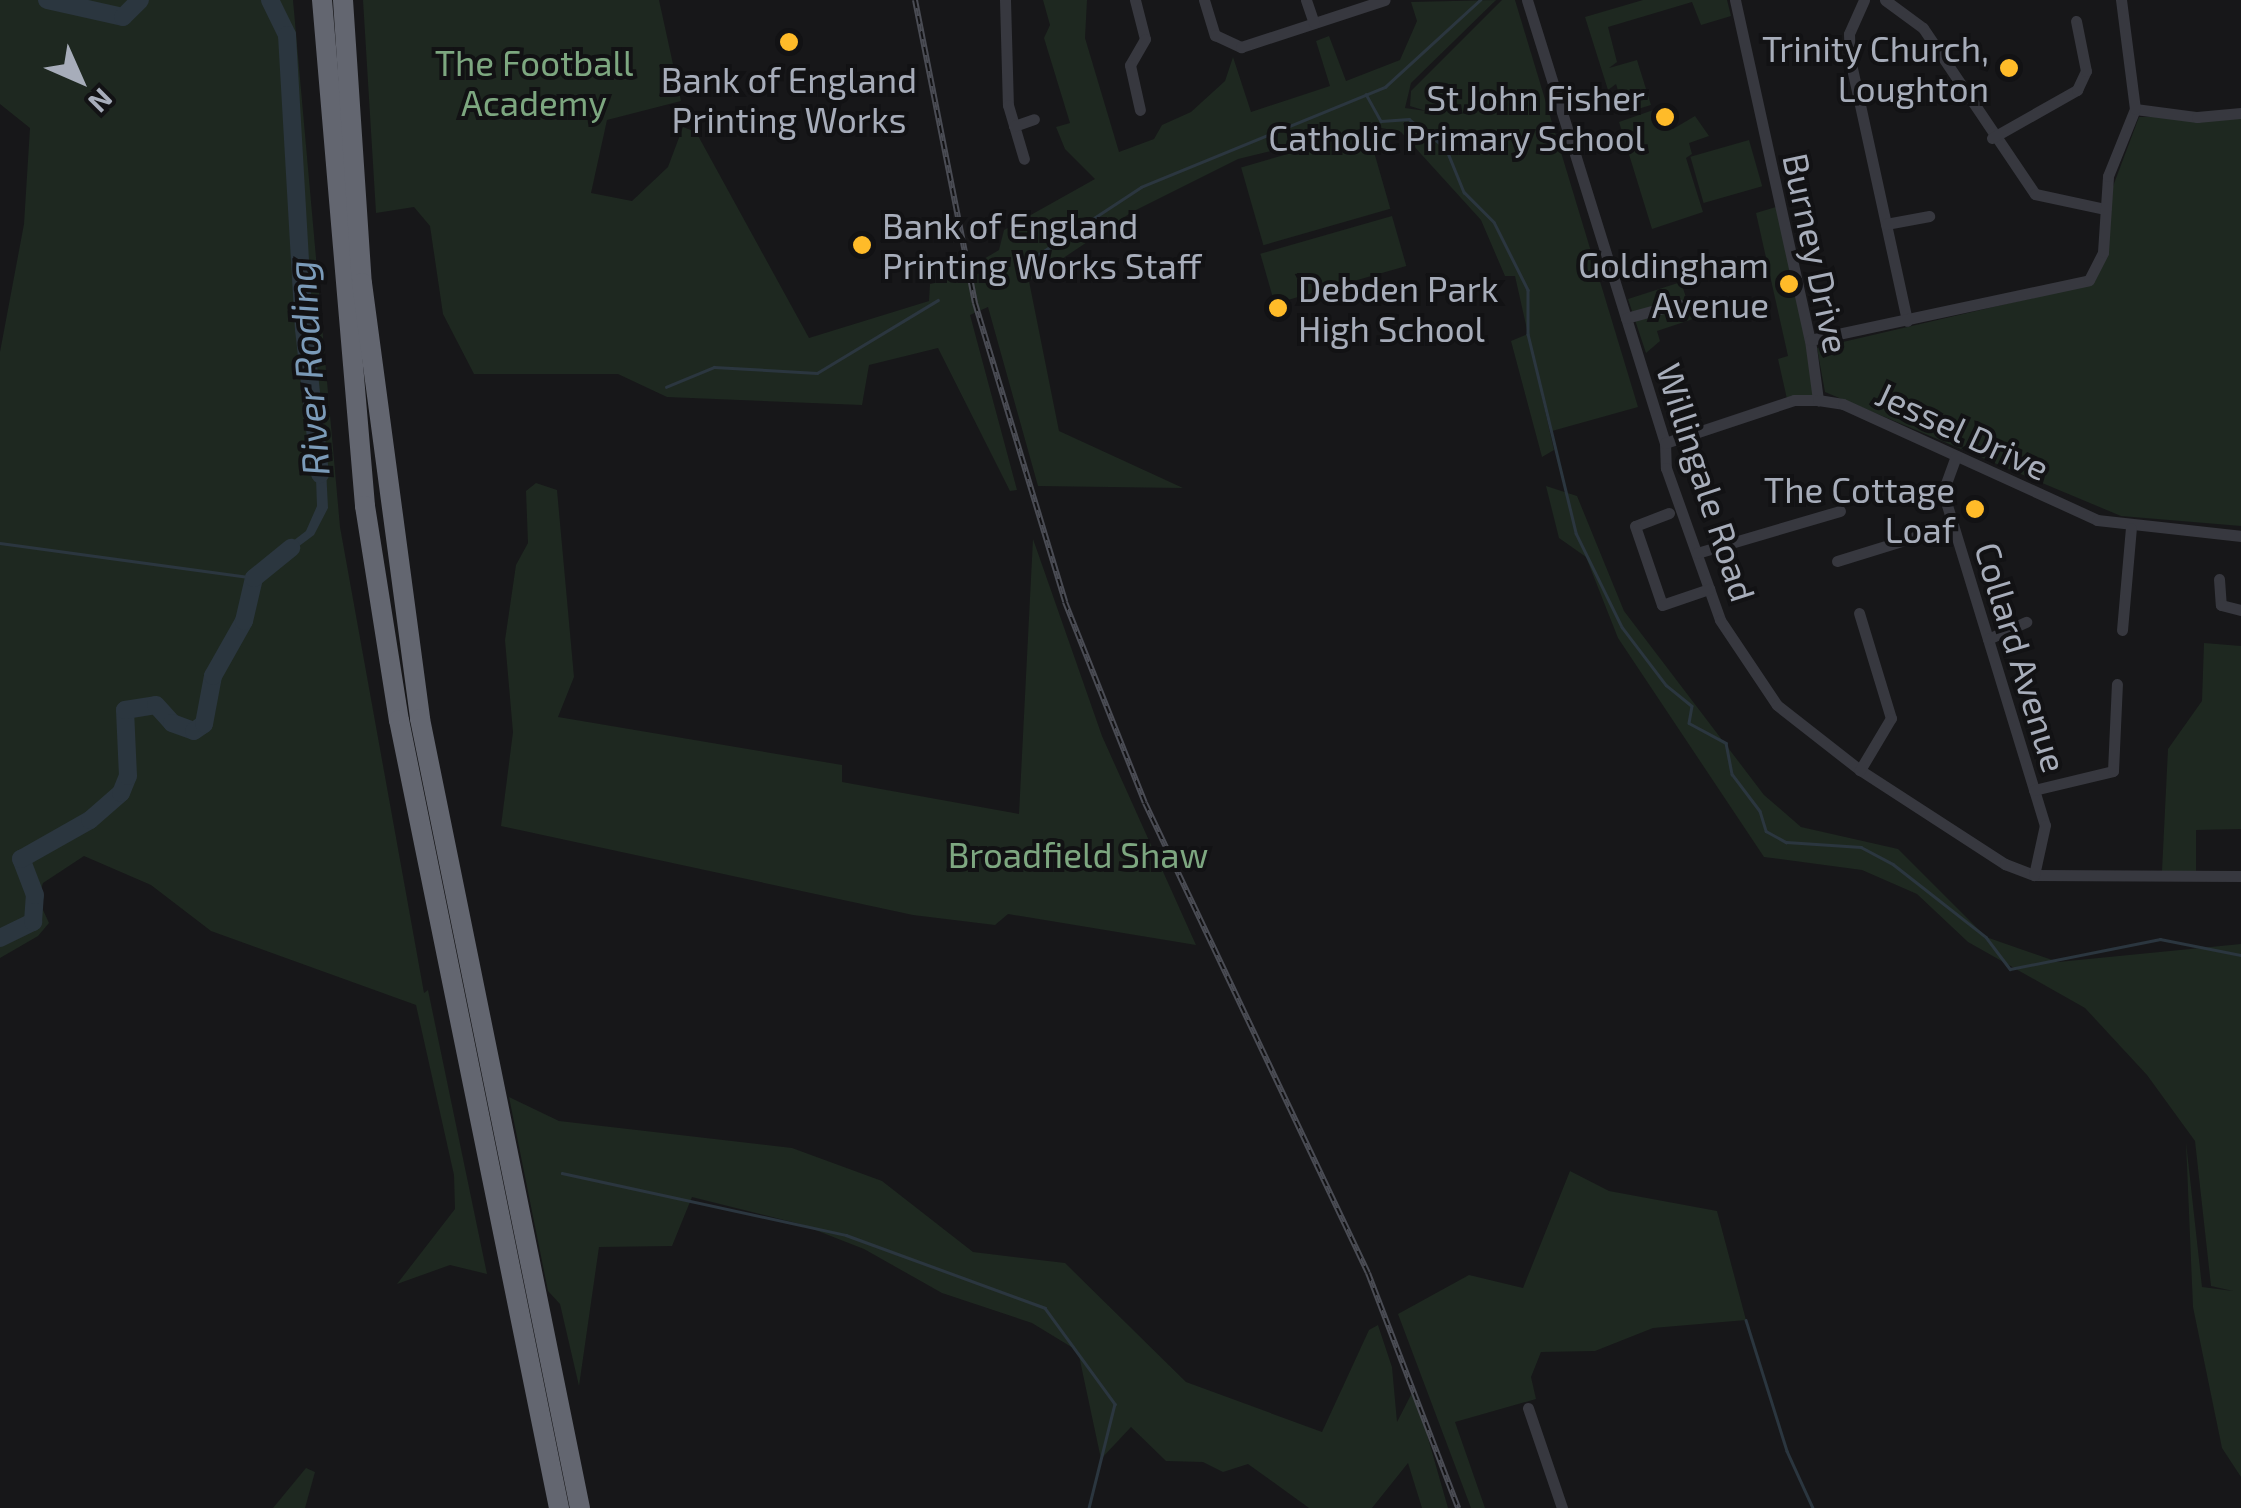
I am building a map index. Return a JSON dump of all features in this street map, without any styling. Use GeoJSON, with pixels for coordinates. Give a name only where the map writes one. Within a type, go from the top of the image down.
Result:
{"type":"FeatureCollection","features":[{"type":"Feature","properties":{"kind":"highway"},"geometry":{"type":"LineString","coordinates":[[322,0],[365,506],[399,720],[559,1508]]}},
{"type":"Feature","properties":{"kind":"highway"},"geometry":{"type":"LineString","coordinates":[[343,0],[362,282],[417,700],[580,1508]]}},
{"type":"Feature","properties":{"kind":"street"},"geometry":{"type":"LineString","coordinates":[[1005,0],[1014,126],[1024,159]]}},
{"type":"Feature","properties":{"kind":"street"},"geometry":{"type":"LineString","coordinates":[[1135,0],[1145,39],[1130,65],[1140,110]]}},
{"type":"Feature","properties":{"kind":"street"},"geometry":{"type":"LineString","coordinates":[[1204,0],[1215,35],[1225,44],[1241,47],[1385,0]]}},
{"type":"Feature","properties":{"kind":"street"},"geometry":{"type":"LineString","coordinates":[[1306,0],[1314,23]]}},
{"type":"Feature","properties":{"kind":"street","name":"Willingale Road"},"geometry":{"type":"LineString","coordinates":[[1527,0],[1665,443],[1666,468],[1709,590],[1736,648],[1777,704],[1860,770],[2005,864],[2034,875],[2241,876]]}},
{"type":"Feature","properties":{"kind":"street","name":"Burney Drive"},"geometry":{"type":"LineString","coordinates":[[1735,0],[1810,340],[1818,400]]}},
{"type":"Feature","properties":{"kind":"street"},"geometry":{"type":"LineString","coordinates":[[1864,0],[1850,34],[1850,59],[1907,321]]}},
{"type":"Feature","properties":{"kind":"street"},"geometry":{"type":"LineString","coordinates":[[1885,0],[1923,28],[1992,138],[2035,194],[2056,204],[2105,209]]}},
{"type":"Feature","properties":{"kind":"street"},"geometry":{"type":"LineString","coordinates":[[1810,340],[2089,280],[2103,252],[2108,176],[2135,108],[2136,74],[2121,0]]}},
{"type":"Feature","properties":{"kind":"street"},"geometry":{"type":"LineString","coordinates":[[1992,138],[2077,90],[2086,72],[2076,21]]}},
{"type":"Feature","properties":{"kind":"street"},"geometry":{"type":"LineString","coordinates":[[2135,108],[2196,117],[2241,113]]}},
{"type":"Feature","properties":{"kind":"street"},"geometry":{"type":"LineString","coordinates":[[1014,126],[1034,118]]}},
{"type":"Feature","properties":{"kind":"street"},"geometry":{"type":"LineString","coordinates":[[1886,224],[1928,216]]}},
{"type":"Feature","properties":{"kind":"street"},"geometry":{"type":"LineString","coordinates":[[1626,318],[1678,304]]}},
{"type":"Feature","properties":{"kind":"street","name":"Jessel Drive"},"geometry":{"type":"LineString","coordinates":[[1665,443],[1794,400],[1843,404],[2069,510],[2131,528],[2241,536]]}},
{"type":"Feature","properties":{"kind":"street","name":"Collard Avenue"},"geometry":{"type":"LineString","coordinates":[[1956,456],[1944,492],[2044,825],[2034,875]]}},
{"type":"Feature","properties":{"kind":"street"},"geometry":{"type":"LineString","coordinates":[[1697,553],[1840,511]]}},
{"type":"Feature","properties":{"kind":"street"},"geometry":{"type":"LineString","coordinates":[[1669,513],[1634,526],[1662,605],[1709,590]]}},
{"type":"Feature","properties":{"kind":"street"},"geometry":{"type":"LineString","coordinates":[[1837,562],[1953,526]]}},
{"type":"Feature","properties":{"kind":"street"},"geometry":{"type":"LineString","coordinates":[[2122,630],[2131,528]]}},
{"type":"Feature","properties":{"kind":"street"},"geometry":{"type":"LineString","coordinates":[[2219,578],[2219,602],[2226,608],[2241,610]]}},
{"type":"Feature","properties":{"kind":"street"},"geometry":{"type":"LineString","coordinates":[[2218,623],[2226,608]]}},
{"type":"Feature","properties":{"kind":"street"},"geometry":{"type":"LineString","coordinates":[[1860,614],[1891,718],[1860,770]]}},
{"type":"Feature","properties":{"kind":"street"},"geometry":{"type":"LineString","coordinates":[[1988,639],[2026,622]]}},
{"type":"Feature","properties":{"kind":"street"},"geometry":{"type":"LineString","coordinates":[[2034,790],[2113,770],[2117,684]]}},
{"type":"Feature","properties":{"kind":"street"},"geometry":{"type":"LineString","coordinates":[[1528,1408],[1562,1508]]}},
{"type":"Feature","properties":{"kind":"green space"},"geometry":{"type":"Polygon","coordinates":[[[0,0],[293,0],[340,527],[424,993],[428,990],[487,1274],[450,1265],[397,1284],[455,1209],[454,1175],[416,1005],[211,931],[151,885],[84,856],[43,883],[38,899],[49,923],[38,936],[0,958],[0,352],[24,224],[30,128],[0,104],[0,0]]]}},
{"type":"Feature","properties":{"kind":"green space","name":"The Football Academy"},"geometry":{"type":"Polygon","coordinates":[[[363,0],[659,0],[681,101],[607,120],[591,193],[632,201],[668,167],[683,127],[696,132],[809,338],[929,301],[930,284],[981,273],[977,263],[999,250],[1004,230],[1095,179],[1065,149],[1056,127],[1070,123],[1044,38],[1050,25],[1043,0],[1087,0],[1085,38],[1119,152],[1154,139],[1162,125],[1191,112],[1225,81],[1233,57],[1251,112],[1330,86],[1316,41],[1329,36],[1346,81],[1400,60],[1417,21],[1411,2],[1496,0],[1411,83],[1405,108],[1426,111],[1410,106],[1411,91],[1502,0],[1515,0],[1638,407],[1552,431],[1541,393],[1554,450],[1542,457],[1511,341],[1528,334],[1515,276],[1505,276],[1481,220],[1401,132],[1372,126],[1238,159],[1132,212],[1029,281],[1059,431],[1183,488],[1038,486],[988,307],[970,315],[1017,490],[1010,491],[938,348],[869,365],[862,405],[667,397],[618,374],[474,374],[443,314],[430,226],[414,207],[376,213],[363,0]]]}},
{"type":"Feature","properties":{"kind":"green space"},"geometry":{"type":"Polygon","coordinates":[[[1643,0],[1727,0],[1731,16],[1701,25],[1692,2],[1608,27],[1617,62],[1609,68],[1637,60],[1651,105],[1625,113],[1616,84],[1608,90],[1585,17],[1643,0]]]}},
{"type":"Feature","properties":{"kind":"green space"},"geometry":{"type":"Polygon","coordinates":[[[1659,108],[1673,129],[1695,116],[1709,136],[1689,143],[1692,154],[1686,158],[1703,212],[1652,229],[1619,122],[1659,108]]]}},
{"type":"Feature","properties":{"kind":"green space"},"geometry":{"type":"Polygon","coordinates":[[[2139,117],[2241,117],[2241,526],[2121,516],[1825,392],[1817,348],[2092,284],[2105,260],[2112,189],[2139,117]]]}},
{"type":"Feature","properties":{"kind":"green space"},"geometry":{"type":"Polygon","coordinates":[[[1368,131],[1390,209],[1263,245],[1241,167],[1368,131]]]}},
{"type":"Feature","properties":{"kind":"green space"},"geometry":{"type":"Polygon","coordinates":[[[1749,140],[1762,186],[1704,203],[1690,157],[1749,140]]]}},
{"type":"Feature","properties":{"kind":"green space"},"geometry":{"type":"Polygon","coordinates":[[[1776,207],[1807,340],[1813,396],[1787,399],[1778,359],[1788,356],[1756,213],[1776,207]]]}},
{"type":"Feature","properties":{"kind":"green space"},"geometry":{"type":"Polygon","coordinates":[[[1392,216],[1406,266],[1275,304],[1260,254],[1392,216]]]}},
{"type":"Feature","properties":{"kind":"green space"},"geometry":{"type":"Polygon","coordinates":[[[1681,282],[1693,319],[1657,331],[1660,341],[1646,353],[1628,299],[1681,282]]]}},
{"type":"Feature","properties":{"kind":"green space","name":"Broadfield Shaw"},"geometry":{"type":"Polygon","coordinates":[[[536,483],[557,490],[574,677],[558,717],[842,765],[842,782],[1019,814],[1033,539],[1102,736],[1196,945],[1008,914],[995,925],[913,915],[501,826],[513,732],[505,640],[516,565],[528,543],[526,491],[536,483]]]}},
{"type":"Feature","properties":{"kind":"green space"},"geometry":{"type":"Polygon","coordinates":[[[1546,486],[1577,496],[1624,611],[1764,795],[1801,827],[1898,849],[1986,937],[2058,962],[2241,944],[2241,1477],[2222,1448],[2193,1307],[2186,1142],[2202,1287],[2233,1291],[2211,1286],[2195,1141],[2147,1075],[2085,1008],[1968,942],[1917,894],[1862,870],[1764,857],[1618,638],[1586,557],[1559,538],[1546,486]]]}},
{"type":"Feature","properties":{"kind":"green space"},"geometry":{"type":"Polygon","coordinates":[[[2204,643],[2241,646],[2241,829],[2196,830],[2196,871],[2162,871],[2168,749],[2202,701],[2204,643]]]}},
{"type":"Feature","properties":{"kind":"green space"},"geometry":{"type":"Polygon","coordinates":[[[509,1097],[559,1121],[792,1148],[882,1181],[973,1252],[1065,1263],[1186,1382],[1322,1432],[1369,1330],[1378,1325],[1392,1367],[1397,1422],[1414,1389],[1448,1508],[1422,1508],[1408,1463],[1372,1508],[1309,1508],[1248,1464],[1223,1472],[1203,1462],[1166,1461],[1131,1427],[1101,1459],[1078,1351],[1032,1323],[942,1293],[864,1249],[800,1224],[692,1197],[672,1246],[599,1247],[579,1386],[560,1304],[548,1291],[509,1097]]]}},
{"type":"Feature","properties":{"kind":"green space"},"geometry":{"type":"Polygon","coordinates":[[[1570,1171],[1609,1191],[1717,1211],[1746,1320],[1653,1328],[1595,1351],[1541,1352],[1531,1377],[1536,1399],[1455,1422],[1485,1508],[1471,1508],[1398,1314],[1469,1275],[1523,1288],[1570,1171]]]}},
{"type":"Feature","properties":{"kind":"green space"},"geometry":{"type":"Polygon","coordinates":[[[306,1468],[315,1472],[305,1508],[273,1508],[306,1468]]]}},
{"type":"Feature","properties":{"kind":"shaded area"},"geometry":{"type":"Polygon","coordinates":[[[325,449],[328,508],[314,535],[275,564],[272,557],[306,531],[317,506],[315,450],[325,449]]]}},
{"type":"Feature","properties":{"kind":"waterway","name":"River Roding"},"geometry":{"type":"LineString","coordinates":[[47,0],[123,17],[140,0]]}},
{"type":"Feature","properties":{"kind":"waterway","name":"River Roding"},"geometry":{"type":"LineString","coordinates":[[270,0],[287,35],[304,329],[320,474]]}},
{"type":"Feature","properties":{"kind":"waterway"},"geometry":{"type":"LineString","coordinates":[[1027,262],[1141,187],[1385,87],[1480,0]]}},
{"type":"Feature","properties":{"kind":"waterway"},"geometry":{"type":"LineString","coordinates":[[1366,94],[1381,121],[1409,119],[1446,148],[1464,192],[1494,222],[1528,290],[1528,334],[1576,533],[1622,627],[1666,685],[1692,706],[1689,723],[1726,743],[1732,774],[1760,811],[1766,831],[1786,842],[1861,847],[1893,864],[1986,937],[2010,969],[2160,939],[2241,955]]}},
{"type":"Feature","properties":{"kind":"waterway"},"geometry":{"type":"LineString","coordinates":[[666,387],[714,367],[817,373],[938,300]]}},
{"type":"Feature","properties":{"kind":"waterway"},"geometry":{"type":"LineString","coordinates":[[0,543],[254,578]]}},
{"type":"Feature","properties":{"kind":"waterway","name":"River Roding"},"geometry":{"type":"LineString","coordinates":[[0,938],[33,922],[35,895],[21,859],[90,820],[121,793],[128,776],[125,710],[156,705],[172,723],[194,731],[204,724],[213,676],[244,621],[254,578],[291,548]]}},
{"type":"Feature","properties":{"kind":"waterway"},"geometry":{"type":"LineString","coordinates":[[562,1173],[846,1235],[1045,1308],[1115,1404],[1089,1508]]}},
{"type":"Feature","properties":{"kind":"waterway"},"geometry":{"type":"LineString","coordinates":[[1746,1320],[1787,1451],[1813,1508]]}},
{"type":"Feature","properties":{"kind":"railway"},"geometry":{"type":"LineString","coordinates":[[915,0],[975,303],[1065,602],[1145,803],[1368,1273],[1458,1508]]}},
{"type":"Feature","properties":{"kind":"place","name":"Bank of England Printing Works"},"geometry":{"type":"Point","coordinates":[789,42]}},
{"type":"Feature","properties":{"kind":"place","name":"Trinity Church, Loughton"},"geometry":{"type":"Point","coordinates":[2009,68]}},
{"type":"Feature","properties":{"kind":"place","name":"St John Fisher Catholic Primary School"},"geometry":{"type":"Point","coordinates":[1665,117]}},
{"type":"Feature","properties":{"kind":"place","name":"Bank of England Printing Works Staff"},"geometry":{"type":"Point","coordinates":[862,245]}},
{"type":"Feature","properties":{"kind":"place","name":"Goldingham Avenue"},"geometry":{"type":"Point","coordinates":[1789,284]}},
{"type":"Feature","properties":{"kind":"place","name":"Debden Park High School"},"geometry":{"type":"Point","coordinates":[1278,308]}},
{"type":"Feature","properties":{"kind":"place","name":"The Cottage Loaf"},"geometry":{"type":"Point","coordinates":[1975,509]}}]}
